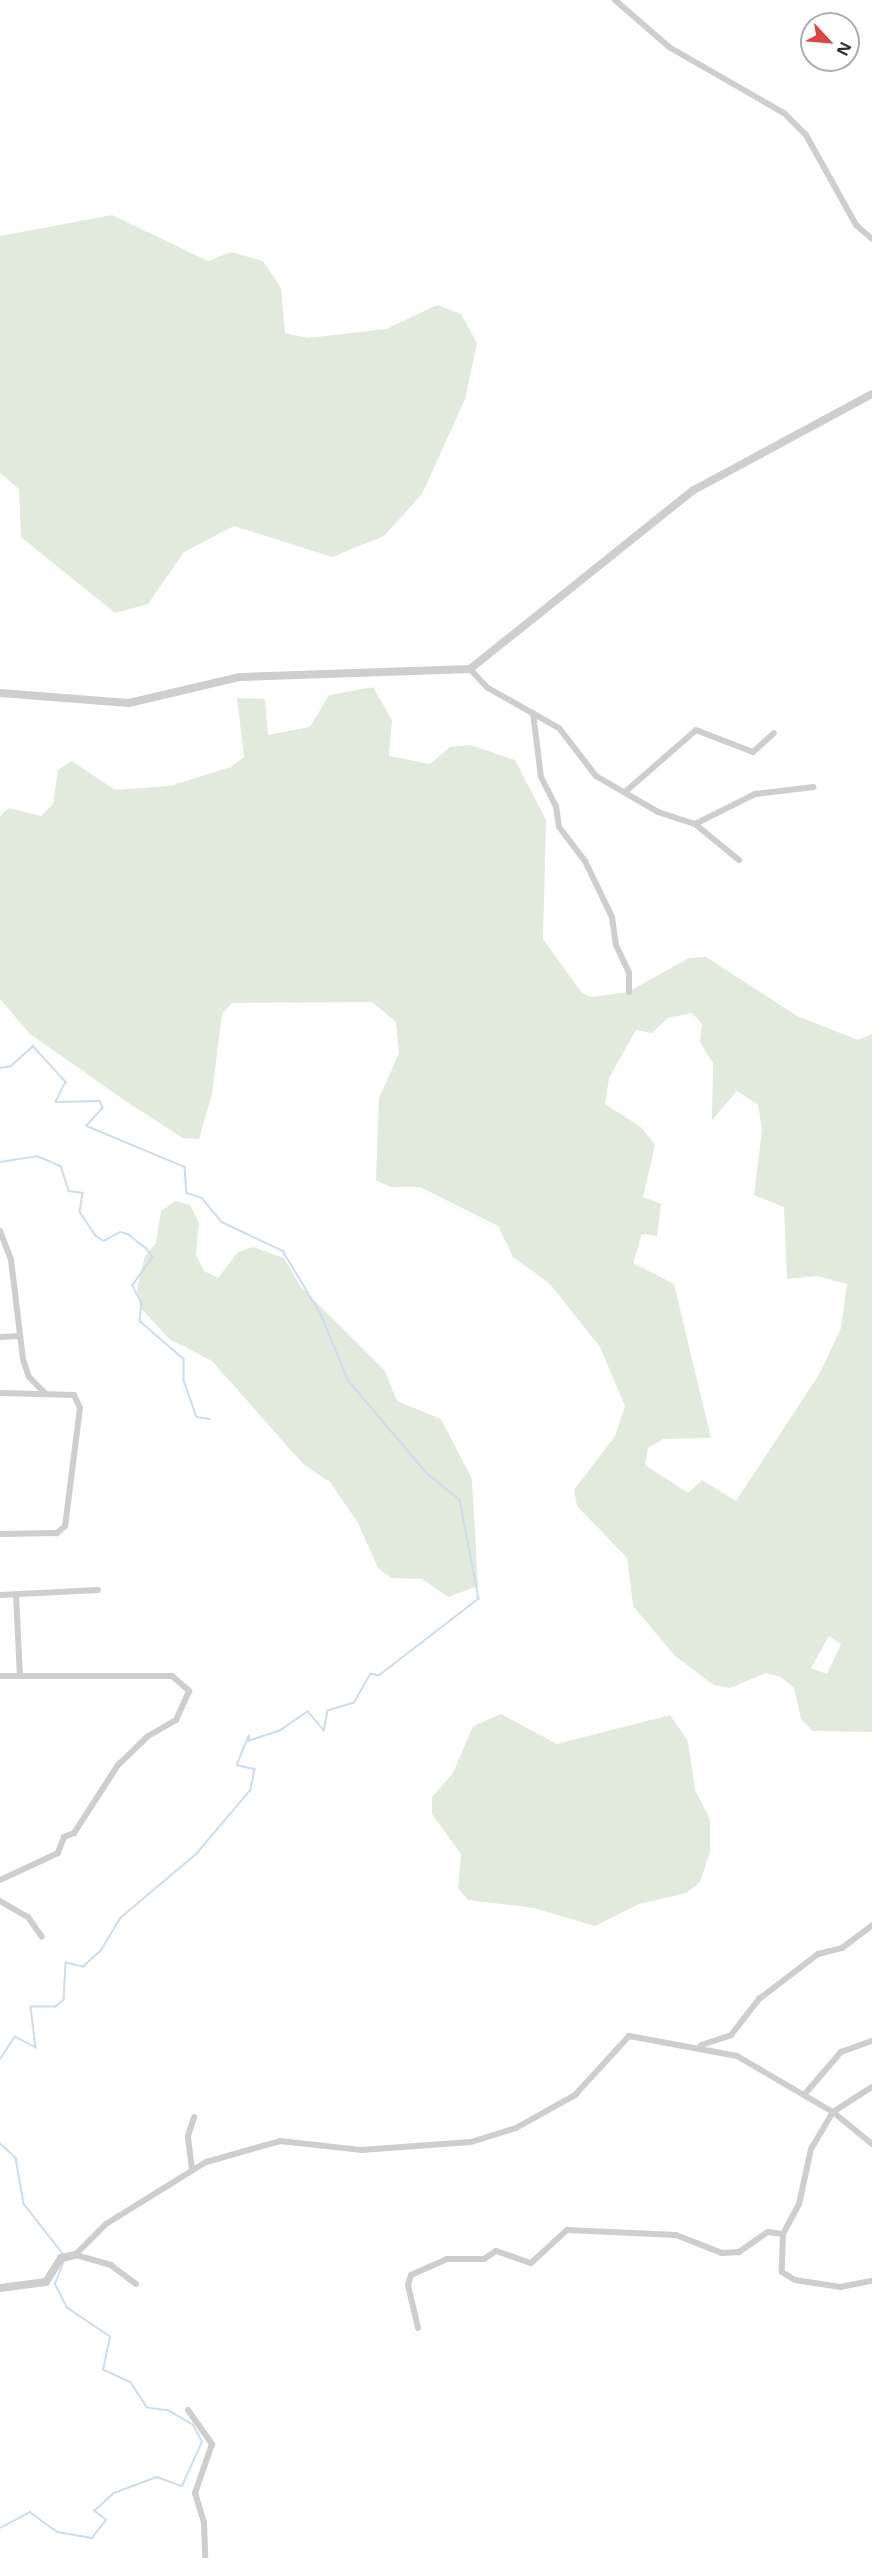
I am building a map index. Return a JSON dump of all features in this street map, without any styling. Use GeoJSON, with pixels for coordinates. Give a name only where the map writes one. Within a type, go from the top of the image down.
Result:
{"type":"FeatureCollection","features":[{"type":"Feature","properties":{"kind":"street"},"geometry":{"type":"LineString","coordinates":[[615,0],[669,47],[784,113],[806,135],[856,225],[872,239]]}},
{"type":"Feature","properties":{"kind":"street"},"geometry":{"type":"LineString","coordinates":[[0,693],[129,704],[240,677],[470,669],[692,491],[872,394]]}},
{"type":"Feature","properties":{"kind":"street"},"geometry":{"type":"LineString","coordinates":[[470,669],[478,682],[559,728],[596,776],[658,812],[694,824],[739,860]]}},
{"type":"Feature","properties":{"kind":"street"},"geometry":{"type":"LineString","coordinates":[[532,713],[541,777],[556,806],[559,827],[585,861],[612,917],[616,945],[628,966],[628,992]]}},
{"type":"Feature","properties":{"kind":"street"},"geometry":{"type":"LineString","coordinates":[[625,792],[696,730],[753,752],[774,734]]}},
{"type":"Feature","properties":{"kind":"street"},"geometry":{"type":"LineString","coordinates":[[694,824],[755,794],[814,787]]}},
{"type":"Feature","properties":{"kind":"street"},"geometry":{"type":"LineString","coordinates":[[0,1231],[11,1260],[19,1336],[30,1377],[46,1394]]}},
{"type":"Feature","properties":{"kind":"street"},"geometry":{"type":"LineString","coordinates":[[0,1337],[19,1336]]}},
{"type":"Feature","properties":{"kind":"street"},"geometry":{"type":"LineString","coordinates":[[0,1393],[78,1397],[71,1512],[57,1533],[0,1534]]}},
{"type":"Feature","properties":{"kind":"street"},"geometry":{"type":"LineString","coordinates":[[0,1595],[98,1590]]}},
{"type":"Feature","properties":{"kind":"street"},"geometry":{"type":"LineString","coordinates":[[16,1595],[20,1676]]}},
{"type":"Feature","properties":{"kind":"street"},"geometry":{"type":"LineString","coordinates":[[0,1676],[172,1676],[189,1691],[176,1720],[147,1737],[118,1765],[74,1833],[64,1837],[58,1853],[0,1880]]}},
{"type":"Feature","properties":{"kind":"street"},"geometry":{"type":"LineString","coordinates":[[0,1901],[28,1917],[42,1937]]}},
{"type":"Feature","properties":{"kind":"street"},"geometry":{"type":"LineString","coordinates":[[698,2046],[731,2035],[759,1999],[818,1954],[842,1948],[872,1924]]}},
{"type":"Feature","properties":{"kind":"street"},"geometry":{"type":"LineString","coordinates":[[73,2257],[95,2232],[192,2170],[280,2141],[361,2150],[471,2142],[516,2128],[575,2095],[625,2036],[698,2046],[737,2056],[833,2112],[872,2144]]}},
{"type":"Feature","properties":{"kind":"street"},"geometry":{"type":"LineString","coordinates":[[804,2095],[841,2052],[872,2041]]}},
{"type":"Feature","properties":{"kind":"street"},"geometry":{"type":"LineString","coordinates":[[872,2087],[833,2112],[811,2149],[799,2204],[783,2234],[786,2275],[824,2286],[872,2281]]}},
{"type":"Feature","properties":{"kind":"street"},"geometry":{"type":"LineString","coordinates":[[192,2170],[188,2136],[194,2117]]}},
{"type":"Feature","properties":{"kind":"street"},"geometry":{"type":"LineString","coordinates":[[418,2328],[408,2285],[411,2275],[447,2259],[484,2259],[496,2251],[531,2263],[567,2230],[676,2235],[722,2253],[739,2252],[768,2232],[783,2234]]}},
{"type":"Feature","properties":{"kind":"street"},"geometry":{"type":"LineString","coordinates":[[0,2288],[46,2283],[61,2258],[73,2257],[111,2265],[136,2284]]}},
{"type":"Feature","properties":{"kind":"street"},"geometry":{"type":"LineString","coordinates":[[188,2410],[212,2444],[195,2493],[204,2522],[205,2558]]}},
{"type":"Feature","properties":{"kind":"shaded area"},"geometry":{"type":"Polygon","coordinates":[[[112,215],[208,261],[231,252],[263,261],[281,288],[285,333],[308,338],[386,329],[437,305],[461,314],[477,343],[465,399],[422,494],[384,536],[332,557],[234,526],[184,552],[148,604],[115,613],[21,537],[19,489],[0,473],[0,236],[112,215]]]}},
{"type":"Feature","properties":{"kind":"shaded area"},"geometry":{"type":"Polygon","coordinates":[[[373,687],[392,720],[389,756],[430,764],[450,747],[470,745],[515,760],[546,820],[543,939],[582,993],[592,997],[628,992],[689,958],[706,957],[797,1016],[858,1040],[872,1034],[872,1732],[813,1731],[801,1719],[794,1688],[781,1677],[766,1673],[730,1688],[714,1685],[675,1656],[633,1606],[627,1558],[577,1506],[574,1490],[615,1436],[625,1406],[600,1347],[550,1284],[513,1257],[498,1226],[420,1187],[390,1187],[376,1180],[379,1098],[399,1053],[396,1022],[372,1002],[232,1003],[222,1014],[212,1094],[199,1139],[183,1138],[30,1034],[0,999],[0,816],[9,808],[41,816],[53,804],[58,770],[72,761],[115,790],[170,786],[231,767],[244,757],[237,698],[265,699],[268,735],[310,727],[329,695],[373,687]],[[692,1013],[668,1018],[652,1033],[636,1030],[609,1078],[605,1104],[641,1127],[655,1145],[643,1197],[661,1204],[657,1236],[642,1234],[633,1263],[674,1284],[711,1438],[663,1439],[648,1448],[645,1465],[688,1493],[702,1480],[736,1501],[820,1373],[841,1328],[847,1284],[817,1276],[787,1279],[784,1207],[754,1195],[762,1129],[758,1105],[737,1091],[712,1120],[713,1063],[700,1042],[702,1024],[692,1013]],[[829,1636],[811,1668],[827,1674],[841,1644],[829,1636]]]}},
{"type":"Feature","properties":{"kind":"shaded area"},"geometry":{"type":"Polygon","coordinates":[[[175,1201],[190,1205],[199,1223],[196,1255],[204,1271],[218,1278],[238,1252],[253,1247],[284,1258],[301,1287],[385,1371],[397,1401],[441,1419],[472,1479],[478,1586],[448,1597],[422,1579],[391,1578],[378,1568],[358,1523],[330,1482],[303,1464],[212,1361],[169,1339],[140,1307],[137,1288],[145,1256],[156,1243],[161,1211],[175,1201]]]}},
{"type":"Feature","properties":{"kind":"shaded area"},"geometry":{"type":"Polygon","coordinates":[[[501,1714],[557,1744],[670,1715],[688,1741],[695,1790],[710,1819],[710,1852],[700,1882],[686,1893],[639,1904],[595,1926],[534,1908],[468,1900],[458,1888],[461,1854],[432,1814],[432,1797],[453,1773],[473,1726],[501,1714]]]}},
{"type":"Feature","properties":{"kind":"waterway"},"geometry":{"type":"LineString","coordinates":[[0,1068],[11,1066],[33,1046],[66,1082],[56,1102],[100,1101],[103,1108],[87,1126],[185,1167],[187,1193],[202,1198],[222,1222],[283,1251],[322,1316],[348,1380],[427,1473],[460,1500],[479,1599],[379,1676],[371,1674],[354,1703],[328,1711],[324,1731],[308,1712],[280,1731],[249,1741],[249,1736],[237,1765],[255,1769],[251,1790],[197,1854],[121,1918],[101,1951],[83,1967],[66,1963],[64,2000],[56,2007],[31,2007],[36,2048],[15,2037],[0,2060]]}},
{"type":"Feature","properties":{"kind":"waterway"},"geometry":{"type":"LineString","coordinates":[[0,1162],[37,1156],[61,1166],[69,1191],[83,1193],[80,1212],[96,1236],[104,1241],[120,1232],[128,1234],[146,1248],[153,1257],[133,1286],[142,1304],[140,1321],[184,1359],[184,1380],[197,1417],[210,1419]]}},
{"type":"Feature","properties":{"kind":"waterway"},"geometry":{"type":"LineString","coordinates":[[0,2143],[16,2158],[24,2204],[64,2255]]}},
{"type":"Feature","properties":{"kind":"waterway"},"geometry":{"type":"LineString","coordinates":[[0,2528],[30,2512],[58,2532],[92,2538],[106,2520],[94,2511],[114,2493],[157,2477],[182,2486],[202,2442],[193,2425],[169,2411],[147,2408],[131,2383],[103,2370],[110,2337],[67,2308],[55,2284],[64,2260]]}}]}
